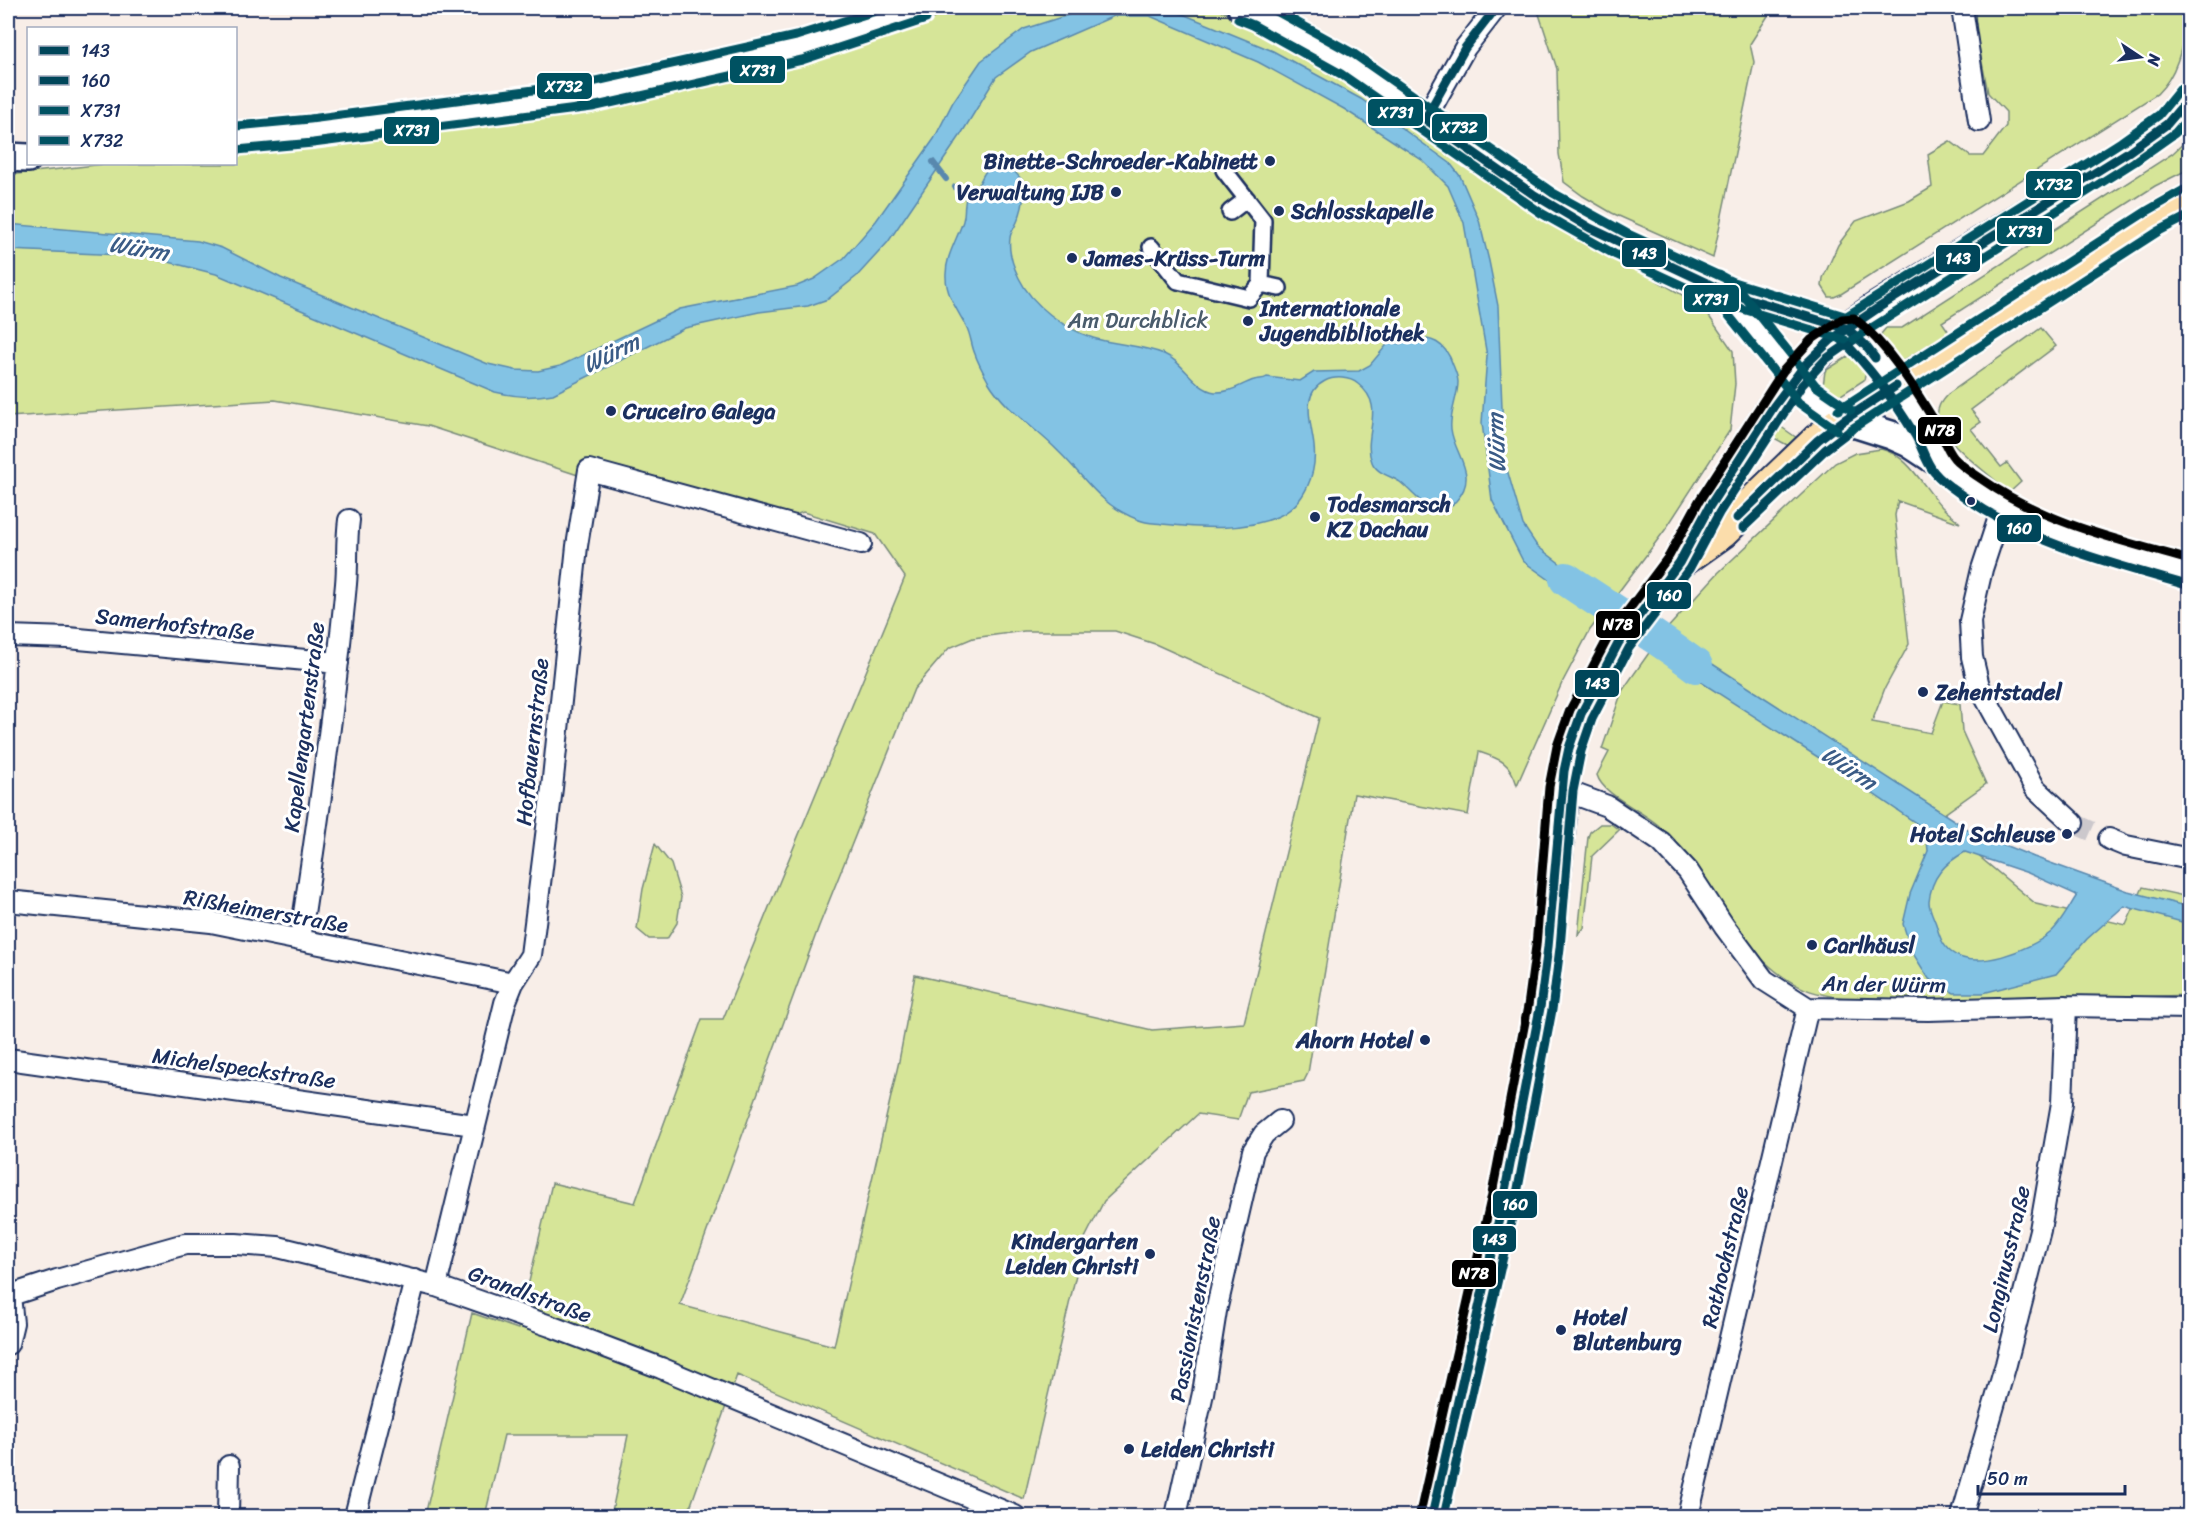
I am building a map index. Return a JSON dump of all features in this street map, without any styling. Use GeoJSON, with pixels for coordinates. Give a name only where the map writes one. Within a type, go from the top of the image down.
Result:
{"type":"FeatureCollection","features":[{"type":"Feature","properties":{"kind":"main road"},"geometry":{"type":"LineString","coordinates":[[237,138],[311,131],[589,95],[799,48],[922,8]]}},
{"type":"Feature","properties":{"kind":"main road"},"geometry":{"type":"LineString","coordinates":[[1242,8],[1258,14],[1347,64],[1533,194],[1590,228],[1726,292],[1848,328],[1865,345],[1896,386],[1927,431],[1944,465]]}},
{"type":"Feature","properties":{"kind":"main road"},"geometry":{"type":"LineString","coordinates":[[1432,1516],[1503,1201],[1540,1008],[1548,948],[1561,789],[1569,748],[1581,714],[1619,642],[1644,606],[1679,563],[1709,507],[1793,378],[1818,350],[1848,328],[2128,152],[2167,124],[2190,96]]}},
{"type":"Feature","properties":{"kind":"main road"},"geometry":{"type":"LineString","coordinates":[[8,157],[27,158]]}},
{"type":"Feature","properties":{"kind":"main road"},"geometry":{"type":"LineString","coordinates":[[1679,563],[1722,532],[1818,440],[1844,420],[2153,221],[2190,201]]}},
{"type":"Feature","properties":{"kind":"main road"},"geometry":{"type":"LineString","coordinates":[[1726,292],[1793,378],[1827,410],[1844,420],[1910,443],[2002,508],[2082,541],[2190,573]]}},
{"type":"Feature","properties":{"kind":"street"},"geometry":{"type":"LineString","coordinates":[[1425,119],[1465,48],[1496,8]]}},
{"type":"Feature","properties":{"kind":"street"},"geometry":{"type":"LineString","coordinates":[[1962,8],[1979,121]]}},
{"type":"Feature","properties":{"kind":"street"},"geometry":{"type":"LineString","coordinates":[[1151,247],[1171,267],[1178,281],[1249,298],[1262,284],[1263,220],[1224,170]]}},
{"type":"Feature","properties":{"kind":"street"},"geometry":{"type":"LineString","coordinates":[[1230,212],[1247,199]]}},
{"type":"Feature","properties":{"kind":"street"},"geometry":{"type":"LineString","coordinates":[[1262,284],[1279,288]]}},
{"type":"Feature","properties":{"kind":"street","name":"Hofbauernstraße"},"geometry":{"type":"LineString","coordinates":[[436,1286],[505,1003],[513,983],[531,955],[552,788],[577,546],[589,470],[861,544]]}},
{"type":"Feature","properties":{"kind":"street"},"geometry":{"type":"LineString","coordinates":[[2002,508],[1982,569],[1970,621],[1974,666],[1979,686],[2035,788],[2073,823]]}},
{"type":"Feature","properties":{"kind":"street","name":"Kapellengartenstraße"},"geometry":{"type":"LineString","coordinates":[[300,940],[338,663],[349,520]]}},
{"type":"Feature","properties":{"kind":"street","name":"Samerhofstraße"},"geometry":{"type":"LineString","coordinates":[[8,636],[68,638],[338,663]]}},
{"type":"Feature","properties":{"kind":"street","name":"An der Würm"},"geometry":{"type":"LineString","coordinates":[[1561,789],[1607,806],[1661,842],[1688,871],[1724,926],[1764,980],[1808,1008],[1928,1010],[2066,1006],[2190,1008]]}},
{"type":"Feature","properties":{"kind":"street"},"geometry":{"type":"LineString","coordinates":[[2109,839],[2126,846],[2190,859]]}},
{"type":"Feature","properties":{"kind":"street","name":"Rißheimerstraße"},"geometry":{"type":"LineString","coordinates":[[8,901],[211,922],[513,983]]}},
{"type":"Feature","properties":{"kind":"street","name":"Longinusstraße"},"geometry":{"type":"LineString","coordinates":[[1962,1516],[2006,1364],[2040,1230],[2062,1103],[2066,1006]]}},
{"type":"Feature","properties":{"kind":"street","name":"Rathochstraße"},"geometry":{"type":"LineString","coordinates":[[1688,1516],[1808,1008]]}},
{"type":"Feature","properties":{"kind":"street","name":"Michelspeckstraße"},"geometry":{"type":"LineString","coordinates":[[8,1059],[474,1125]]}},
{"type":"Feature","properties":{"kind":"street","name":"Passionistenstraße"},"geometry":{"type":"LineString","coordinates":[[1176,1516],[1203,1393],[1216,1311],[1253,1151],[1264,1134],[1280,1121]]}},
{"type":"Feature","properties":{"kind":"street","name":"Grandlstraße"},"geometry":{"type":"LineString","coordinates":[[9,1296],[185,1244],[278,1247],[436,1286],[661,1368],[1015,1516]]}},
{"type":"Feature","properties":{"kind":"street"},"geometry":{"type":"LineString","coordinates":[[355,1516],[415,1280]]}},
{"type":"Feature","properties":{"kind":"street"},"geometry":{"type":"LineString","coordinates":[[8,1344],[13,1323],[9,1296]]}},
{"type":"Feature","properties":{"kind":"street"},"geometry":{"type":"LineString","coordinates":[[228,1516],[229,1466]]}},
{"type":"Feature","properties":{"kind":"green space","name":"Am Durchblick"},"geometry":{"type":"Polygon","coordinates":[[[965,8],[1213,8],[1236,16],[1316,59],[1517,202],[1702,306],[1733,351],[1735,384],[1730,430],[1665,530],[1590,630],[1562,683],[1517,785],[1511,771],[1503,762],[1479,752],[1468,815],[1354,794],[1308,1073],[1304,1081],[1248,1092],[1238,1120],[1198,1114],[1104,1201],[1084,1240],[1024,1499],[737,1375],[687,1516],[611,1516],[628,1435],[504,1435],[485,1516],[425,1516],[472,1313],[518,1329],[552,1183],[635,1203],[702,1019],[723,1019],[905,577],[875,534],[803,512],[764,527],[587,478],[428,426],[275,400],[8,417],[8,175],[95,165],[237,165],[237,148],[786,64],[965,8]],[[1024,631],[973,638],[949,648],[914,689],[819,926],[680,1305],[834,1346],[899,1061],[915,975],[1152,1030],[1244,1023],[1319,718],[1155,644],[1115,631],[1024,631]]]}},
{"type":"Feature","properties":{"kind":"green space"},"geometry":{"type":"Polygon","coordinates":[[[1537,8],[1773,8],[1750,44],[1754,62],[1713,258],[1612,213],[1564,182],[1559,154],[1557,69],[1537,8]]]}},
{"type":"Feature","properties":{"kind":"green space"},"geometry":{"type":"Polygon","coordinates":[[[1975,8],[2189,8],[2183,43],[2176,65],[2157,94],[1841,294],[1829,297],[1822,286],[1823,278],[1838,245],[1856,221],[1909,201],[1932,187],[1928,154],[1950,141],[1970,156],[1983,156],[2006,126],[2006,112],[1988,93],[1976,32],[1975,8]]]}},
{"type":"Feature","properties":{"kind":"green space"},"geometry":{"type":"Polygon","coordinates":[[[2189,138],[2189,169],[2155,186],[1942,322],[1949,332],[1899,363],[1881,334],[1886,328],[1902,328],[2172,154],[2189,138]]]}},
{"type":"Feature","properties":{"kind":"green space"},"geometry":{"type":"Polygon","coordinates":[[[2041,328],[2056,346],[1971,410],[1981,422],[1971,429],[2001,467],[2007,463],[2021,482],[2010,492],[1948,437],[1941,428],[1938,408],[1948,394],[2041,328]]]}},
{"type":"Feature","properties":{"kind":"green space"},"geometry":{"type":"Polygon","coordinates":[[[1852,354],[1860,357],[1867,368],[1864,380],[1838,397],[1823,386],[1825,371],[1852,354]]]}},
{"type":"Feature","properties":{"kind":"green space"},"geometry":{"type":"Polygon","coordinates":[[[1777,424],[1797,438],[1789,446],[1772,437],[1777,424]]]}},
{"type":"Feature","properties":{"kind":"green space"},"geometry":{"type":"Polygon","coordinates":[[[1881,449],[1891,452],[1908,465],[1942,507],[1960,523],[1898,501],[1895,515],[1909,644],[1885,688],[1872,722],[1931,733],[1943,701],[1960,704],[1962,731],[1986,784],[1944,814],[1884,777],[2036,904],[2126,925],[2143,887],[2189,897],[2189,995],[2109,998],[1856,999],[1817,993],[1795,985],[1764,961],[1688,859],[1660,827],[1615,796],[1601,783],[1597,775],[1609,752],[1602,749],[1622,691],[1651,650],[1655,652],[1669,636],[1664,632],[1718,573],[1835,463],[1855,453],[1881,449]]]}},
{"type":"Feature","properties":{"kind":"green space"},"geometry":{"type":"Polygon","coordinates":[[[1600,824],[1611,824],[1619,830],[1592,856],[1584,928],[1578,935],[1588,837],[1590,832],[1600,824]]]}},
{"type":"Feature","properties":{"kind":"green space"},"geometry":{"type":"Polygon","coordinates":[[[655,844],[671,864],[681,897],[677,923],[667,939],[649,939],[637,929],[643,889],[655,844]]]}},
{"type":"Feature","properties":{"kind":"water"},"geometry":{"type":"Polygon","coordinates":[[[1090,8],[1168,8],[1273,51],[1361,99],[1450,163],[1460,176],[1479,220],[1489,261],[1498,306],[1504,459],[1523,525],[1537,546],[1608,600],[1599,615],[1523,561],[1492,500],[1482,423],[1487,356],[1464,223],[1448,186],[1422,160],[1344,109],[1258,62],[1150,16],[1114,16],[1031,52],[996,77],[960,136],[888,242],[857,276],[828,299],[808,306],[759,312],[685,328],[553,394],[524,396],[495,392],[216,274],[145,256],[8,250],[8,224],[198,241],[222,248],[281,278],[488,364],[515,370],[538,371],[560,366],[680,309],[797,286],[814,279],[844,258],[876,221],[934,139],[953,102],[981,61],[1024,29],[1090,8]]]}},
{"type":"Feature","properties":{"kind":"water"},"geometry":{"type":"Polygon","coordinates":[[[1004,166],[1014,171],[1023,181],[1024,197],[1019,217],[1010,236],[1010,248],[1017,273],[1032,298],[1050,315],[1082,334],[1164,354],[1208,390],[1226,391],[1267,377],[1300,381],[1314,372],[1359,371],[1370,365],[1390,341],[1400,344],[1408,336],[1431,340],[1442,346],[1450,357],[1458,380],[1451,429],[1466,474],[1463,492],[1450,507],[1434,511],[1400,482],[1377,469],[1369,452],[1373,412],[1371,402],[1367,393],[1358,384],[1351,380],[1338,378],[1325,381],[1312,394],[1309,410],[1314,446],[1311,477],[1302,496],[1288,511],[1251,525],[1222,528],[1145,522],[1114,507],[1094,491],[1050,443],[995,392],[979,364],[968,329],[948,290],[947,262],[963,221],[966,199],[990,168],[1004,166]]]}},
{"type":"Feature","properties":{"kind":"water"},"geometry":{"type":"Polygon","coordinates":[[[1663,632],[1972,832],[2128,891],[2189,907],[2189,924],[2124,906],[2087,939],[2056,974],[1983,993],[1954,993],[1929,979],[1912,952],[1903,924],[1910,894],[1928,851],[1926,830],[1838,770],[1651,650],[1663,632]],[[1965,852],[1945,866],[1936,878],[1929,902],[1940,936],[1948,949],[1962,958],[1988,959],[2016,952],[2050,933],[2077,895],[2028,873],[1965,852]]]}},
{"type":"Feature","properties":{"kind":"waterway"},"geometry":{"type":"LineString","coordinates":[[933,162],[946,179]]}},
{"type":"Feature","properties":{"kind":"waterway"},"geometry":{"type":"LineString","coordinates":[[955,187],[967,197]]}},
{"type":"Feature","properties":{"kind":"waterway","name":"Würm"},"geometry":{"type":"LineString","coordinates":[[1566,579],[1696,666]]}},
{"type":"Feature","properties":{"kind":"tunnel"},"geometry":{"type":"LineString","coordinates":[[2073,823],[2109,839]]}},
{"type":"Feature","properties":{"kind":"transit line","name":"X732"},"geometry":{"type":"LineString","coordinates":[[237,126],[310,119],[587,83],[796,36],[885,8]]}},
{"type":"Feature","properties":{"kind":"transit line","name":"X732"},"geometry":{"type":"LineString","coordinates":[[1271,8],[1354,54],[1553,193],[1626,233],[1733,282],[1816,386],[1851,410]]}},
{"type":"Feature","properties":{"kind":"transit line","name":"143"},"geometry":{"type":"LineString","coordinates":[[1425,119],[1465,48],[1496,8]]}},
{"type":"Feature","properties":{"kind":"transit line","name":"X731"},"geometry":{"type":"LineString","coordinates":[[237,150],[313,143],[592,107],[802,60],[926,19]]}},
{"type":"Feature","properties":{"kind":"transit line","name":"X731"},"geometry":{"type":"LineString","coordinates":[[1238,19],[1341,74],[1541,213],[1616,255],[1718,302],[1799,403],[1837,430]]}},
{"type":"Feature","properties":{"kind":"transit line","name":"X732"},"geometry":{"type":"LineString","coordinates":[[1842,319],[2121,142],[2159,115],[2181,88]]}},
{"type":"Feature","properties":{"kind":"transit line","name":"143"},"geometry":{"type":"LineString","coordinates":[[1432,1516],[1503,1201],[1540,1008],[1548,947],[1564,771],[1581,714],[1619,642],[1679,563],[1709,507],[1774,406],[1805,365],[1831,340],[1878,308],[2128,152],[2167,124],[2190,97]]}},
{"type":"Feature","properties":{"kind":"transit line","name":"X731"},"geometry":{"type":"LineString","coordinates":[[1854,339],[2134,162],[2175,133],[2190,116]]}},
{"type":"Feature","properties":{"kind":"transit line","name":"143"},"geometry":{"type":"LineString","coordinates":[[1425,119],[1533,194],[1590,228],[1726,292],[1848,329],[1875,358]]}},
{"type":"Feature","properties":{"kind":"transit line","name":"X732"},"geometry":{"type":"LineString","coordinates":[[1838,410],[2147,211],[2184,190]]}},
{"type":"Feature","properties":{"kind":"transit line","name":"X731"},"geometry":{"type":"LineString","coordinates":[[1850,430],[2159,231],[2190,215]]}},
{"type":"Feature","properties":{"kind":"transit line","name":"X732"},"geometry":{"type":"LineString","coordinates":[[1719,275],[1730,281],[1851,318]]}},
{"type":"Feature","properties":{"kind":"transit line","name":"X731"},"geometry":{"type":"LineString","coordinates":[[1709,297],[1845,340]]}},
{"type":"Feature","properties":{"kind":"transit line","name":"N78"},"geometry":{"type":"LineString","coordinates":[[1420,1513],[1491,1199],[1528,1006],[1536,946],[1549,787],[1557,746],[1570,710],[1609,636],[1669,556],[1699,501],[1783,371],[1811,340],[1842,319],[1854,318],[1866,328],[1899,366],[1935,422],[1951,454],[1968,470],[2006,495],[2057,519],[2083,529],[2190,560]]}},
{"type":"Feature","properties":{"kind":"transit line","name":"160"},"geometry":{"type":"LineString","coordinates":[[1840,338],[1890,396],[1915,435],[1934,472],[1953,489],[1991,514],[2045,540],[2101,560],[2187,585]]}},
{"type":"Feature","properties":{"kind":"transit line","name":"160"},"geometry":{"type":"LineString","coordinates":[[1444,1516],[1515,1204],[1552,1010],[1560,948],[1573,791],[1581,751],[1592,719],[1629,648],[1689,569],[1719,513],[1802,385],[1826,359],[1855,339]]}},
{"type":"Feature","properties":{"kind":"transit line","name":"143"},"geometry":{"type":"LineString","coordinates":[[1737,518],[1818,440],[1896,386]]}},
{"type":"Feature","properties":{"kind":"transit line","name":"160"},"geometry":{"type":"LineString","coordinates":[[1743,528],[1826,449],[1851,430]]}},
{"type":"Feature","properties":{"kind":"place","name":"Binette-Schroeder-Kabinett"},"geometry":{"type":"Point","coordinates":[1270,161]}},
{"type":"Feature","properties":{"kind":"place","name":"Verwaltung IJB"},"geometry":{"type":"Point","coordinates":[1116,192]}},
{"type":"Feature","properties":{"kind":"place","name":"Schlosskapelle"},"geometry":{"type":"Point","coordinates":[1279,211]}},
{"type":"Feature","properties":{"kind":"place","name":"James-Krüss-Turm"},"geometry":{"type":"Point","coordinates":[1072,258]}},
{"type":"Feature","properties":{"kind":"place","name":"Internationale Jugendbibliothek"},"geometry":{"type":"Point","coordinates":[1248,321]}},
{"type":"Feature","properties":{"kind":"place","name":"Cruceiro Galega"},"geometry":{"type":"Point","coordinates":[611,411]}},
{"type":"Feature","properties":{"kind":"place","name":"Todesmarsch KZ Dachau"},"geometry":{"type":"Point","coordinates":[1315,517]}},
{"type":"Feature","properties":{"kind":"place","name":"Zehentstadel"},"geometry":{"type":"Point","coordinates":[1923,692]}},
{"type":"Feature","properties":{"kind":"place","name":"Hotel Schleuse"},"geometry":{"type":"Point","coordinates":[2067,834]}},
{"type":"Feature","properties":{"kind":"place","name":"Carlhäusl"},"geometry":{"type":"Point","coordinates":[1812,945]}},
{"type":"Feature","properties":{"kind":"place","name":"Ahorn Hotel"},"geometry":{"type":"Point","coordinates":[1425,1040]}},
{"type":"Feature","properties":{"kind":"place","name":"Kindergarten Leiden Christi"},"geometry":{"type":"Point","coordinates":[1150,1254]}},
{"type":"Feature","properties":{"kind":"place","name":"Hotel Blutenburg"},"geometry":{"type":"Point","coordinates":[1561,1330]}},
{"type":"Feature","properties":{"kind":"place","name":"Leiden Christi"},"geometry":{"type":"Point","coordinates":[1129,1449]}}]}
